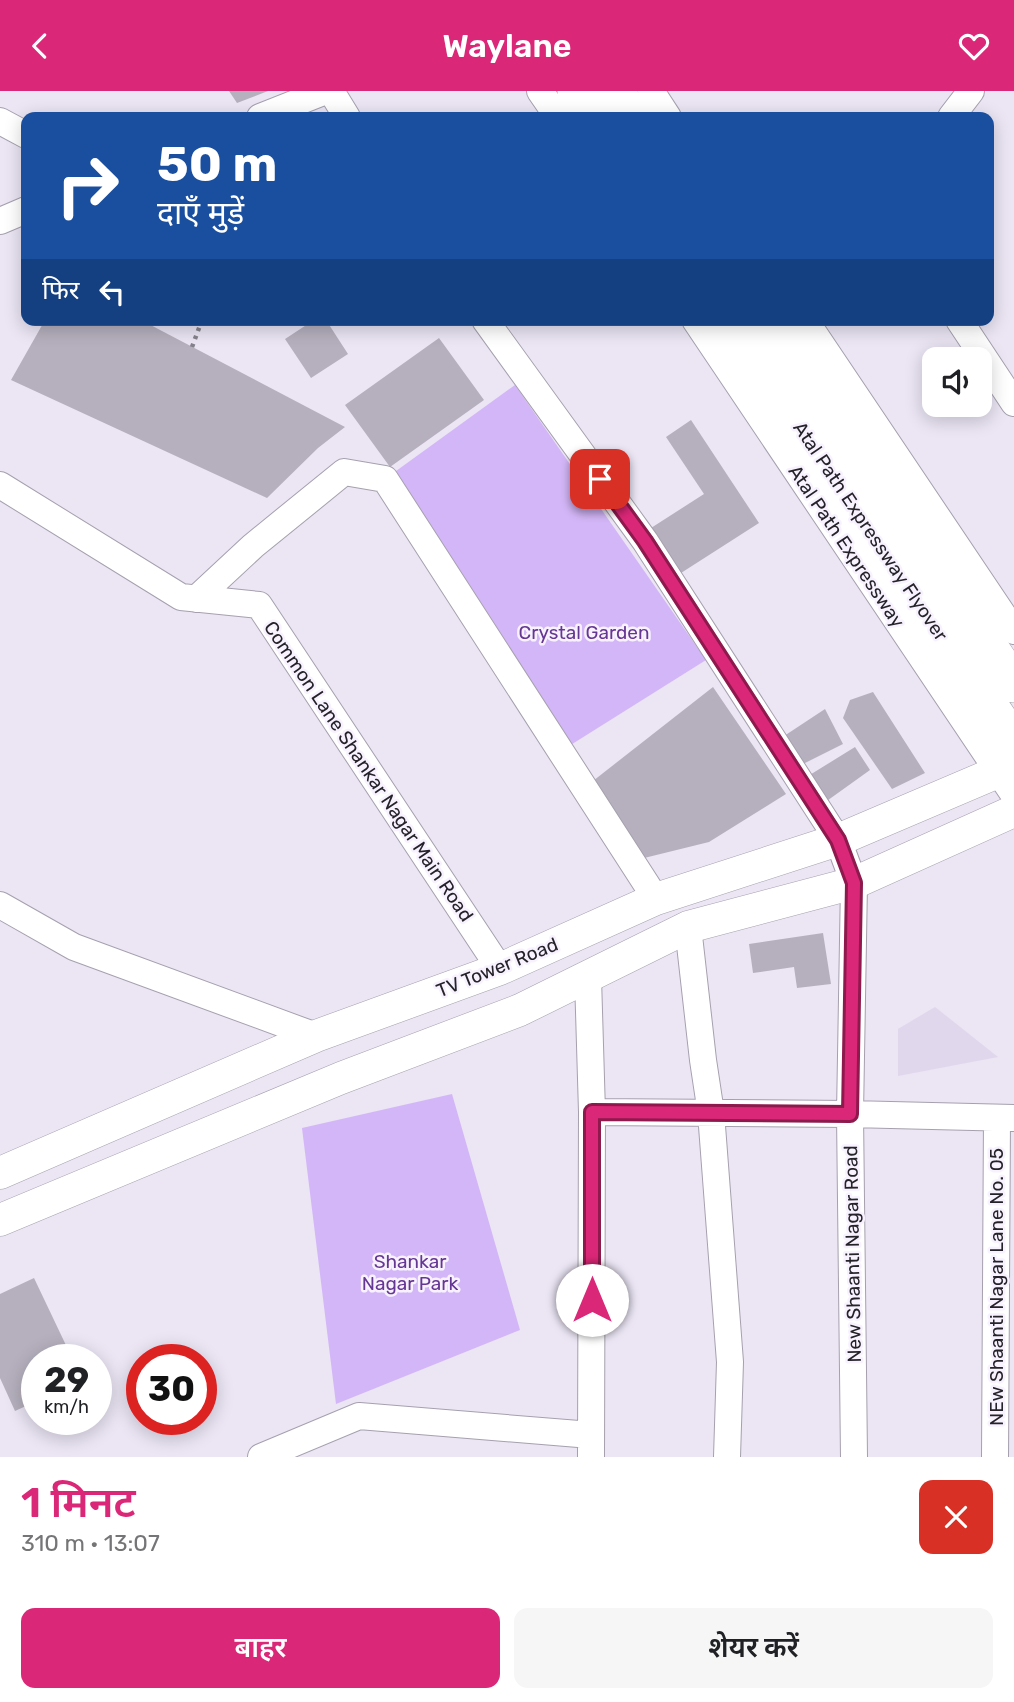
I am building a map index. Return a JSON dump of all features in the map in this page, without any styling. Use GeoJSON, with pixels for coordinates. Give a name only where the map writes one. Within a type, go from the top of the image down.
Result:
{"type":"FeatureCollection","features":[{"type":"Feature","properties":{"kind":"highway"},"geometry":{"type":"LineString","coordinates":[[576,91],[590,112]]}},
{"type":"Feature","properties":{"kind":"highway"},"geometry":{"type":"LineString","coordinates":[[615,91],[630,112]]}},
{"type":"Feature","properties":{"kind":"highway","name":"Atal Path Expressway Flyover"},"geometry":{"type":"LineString","coordinates":[[733,326],[1010,769]]}},
{"type":"Feature","properties":{"kind":"highway","name":"Atal Path Expressway Flyover"},"geometry":{"type":"LineString","coordinates":[[773,326],[1014,684]]}},
{"type":"Feature","properties":{"kind":"main road","name":"TV Tower Road"},"geometry":{"type":"LineString","coordinates":[[0,1173],[316,1036],[500,969],[656,899],[838,840],[1010,769]]}},
{"type":"Feature","properties":{"kind":"main road"},"geometry":{"type":"LineString","coordinates":[[0,1220],[341,1078],[520,1010],[688,927],[854,883],[1014,811]]}},
{"type":"Feature","properties":{"kind":"street"},"geometry":{"type":"LineString","coordinates":[[273,112],[328,91],[343,112]]}},
{"type":"Feature","properties":{"kind":"street"},"geometry":{"type":"LineString","coordinates":[[540,91],[555,112]]}},
{"type":"Feature","properties":{"kind":"street"},"geometry":{"type":"LineString","coordinates":[[650,91],[665,112]]}},
{"type":"Feature","properties":{"kind":"street"},"geometry":{"type":"LineString","coordinates":[[955,112],[971,91]]}},
{"type":"Feature","properties":{"kind":"street"},"geometry":{"type":"LineString","coordinates":[[0,121],[21,132]]}},
{"type":"Feature","properties":{"kind":"street"},"geometry":{"type":"LineString","coordinates":[[0,221],[21,212]]}},
{"type":"Feature","properties":{"kind":"street"},"geometry":{"type":"LineString","coordinates":[[489,326],[645,541],[838,840],[854,883]]}},
{"type":"Feature","properties":{"kind":"street","name":"Atal Path Expressway"},"geometry":{"type":"LineString","coordinates":[[699,326],[1010,769]]}},
{"type":"Feature","properties":{"kind":"street"},"geometry":{"type":"LineString","coordinates":[[809,326],[1014,631]]}},
{"type":"Feature","properties":{"kind":"street"},"geometry":{"type":"LineString","coordinates":[[963,326],[1014,403]]}},
{"type":"Feature","properties":{"kind":"street"},"geometry":{"type":"LineString","coordinates":[[196,599],[253,546],[344,472],[385,479],[656,899]]}},
{"type":"Feature","properties":{"kind":"street","name":"Common Lane Shankar Nagar Main Road"},"geometry":{"type":"LineString","coordinates":[[0,485],[181,597],[259,605],[500,969]]}},
{"type":"Feature","properties":{"kind":"street","name":"New Shaanti Nagar Road"},"geometry":{"type":"LineString","coordinates":[[854,883],[850,1114],[854,1457]]}},
{"type":"Feature","properties":{"kind":"street"},"geometry":{"type":"LineString","coordinates":[[0,905],[74,947],[316,1036]]}},
{"type":"Feature","properties":{"kind":"street"},"geometry":{"type":"LineString","coordinates":[[688,927],[711,1113],[730,1362],[727,1457]]}},
{"type":"Feature","properties":{"kind":"street"},"geometry":{"type":"LineString","coordinates":[[261,1457],[359,1416],[591,1446],[592,1112],[588,978]]}},
{"type":"Feature","properties":{"kind":"street"},"geometry":{"type":"LineString","coordinates":[[592,1112],[1005,1118]]}},
{"type":"Feature","properties":{"kind":"street","name":"NEw Shaanti Nagar Lane No. 05"},"geometry":{"type":"LineString","coordinates":[[995,1457],[1005,1118]]}},
{"type":"Feature","properties":{"kind":"path"},"geometry":{"type":"LineString","coordinates":[[192,347],[200,326]]}},
{"type":"Feature","properties":{"kind":"shaded area"},"geometry":{"type":"Polygon","coordinates":[[[935,1007],[998,1057],[898,1076],[898,1029],[935,1007]]]}},
{"type":"Feature","properties":{"kind":"green space","name":"Crystal Garden"},"geometry":{"type":"Polygon","coordinates":[[[515,385],[706,660],[569,746],[385,479],[515,385]]]}},
{"type":"Feature","properties":{"kind":"green space","name":"Shankar Nagar Park"},"geometry":{"type":"Polygon","coordinates":[[[452,1094],[520,1330],[336,1404],[302,1128],[452,1094]]]}},
{"type":"Feature","properties":{"kind":"building"},"geometry":{"type":"Polygon","coordinates":[[[229,91],[268,91],[237,103],[229,91]]]}},
{"type":"Feature","properties":{"kind":"building"},"geometry":{"type":"Polygon","coordinates":[[[42,326],[152,326],[345,427],[318,448],[267,498],[11,380],[42,326]]]}},
{"type":"Feature","properties":{"kind":"building"},"geometry":{"type":"Polygon","coordinates":[[[305,326],[330,326],[348,354],[311,378],[285,339],[305,326]]]}},
{"type":"Feature","properties":{"kind":"building"},"geometry":{"type":"Polygon","coordinates":[[[439,338],[484,400],[390,467],[345,405],[439,338]]]}},
{"type":"Feature","properties":{"kind":"building"},"geometry":{"type":"Polygon","coordinates":[[[691,420],[759,523],[681,573],[651,528],[704,494],[666,437],[691,420]]]}},
{"type":"Feature","properties":{"kind":"building"},"geometry":{"type":"Polygon","coordinates":[[[713,687],[786,794],[709,842],[632,861],[584,788],[713,687]]]}},
{"type":"Feature","properties":{"kind":"building"},"geometry":{"type":"Polygon","coordinates":[[[873,692],[925,773],[892,789],[843,718],[850,700],[873,692]]]}},
{"type":"Feature","properties":{"kind":"building"},"geometry":{"type":"Polygon","coordinates":[[[825,709],[843,744],[793,769],[775,742],[825,709]]]}},
{"type":"Feature","properties":{"kind":"building"},"geometry":{"type":"Polygon","coordinates":[[[855,747],[870,770],[817,808],[800,781],[855,747]]]}},
{"type":"Feature","properties":{"kind":"building"},"geometry":{"type":"Polygon","coordinates":[[[823,933],[831,984],[797,988],[794,967],[753,973],[749,944],[823,933]]]}},
{"type":"Feature","properties":{"kind":"building"},"geometry":{"type":"Polygon","coordinates":[[[34,1278],[65,1344],[21,1344],[21,1408],[15,1411],[0,1378],[0,1294],[34,1278]]]}},
{"type":"Feature","properties":{"kind":"route"},"geometry":{"type":"LineString","coordinates":[[592,1300],[592,1112],[850,1114],[854,883],[838,840],[645,541],[600,479]]}}]}
